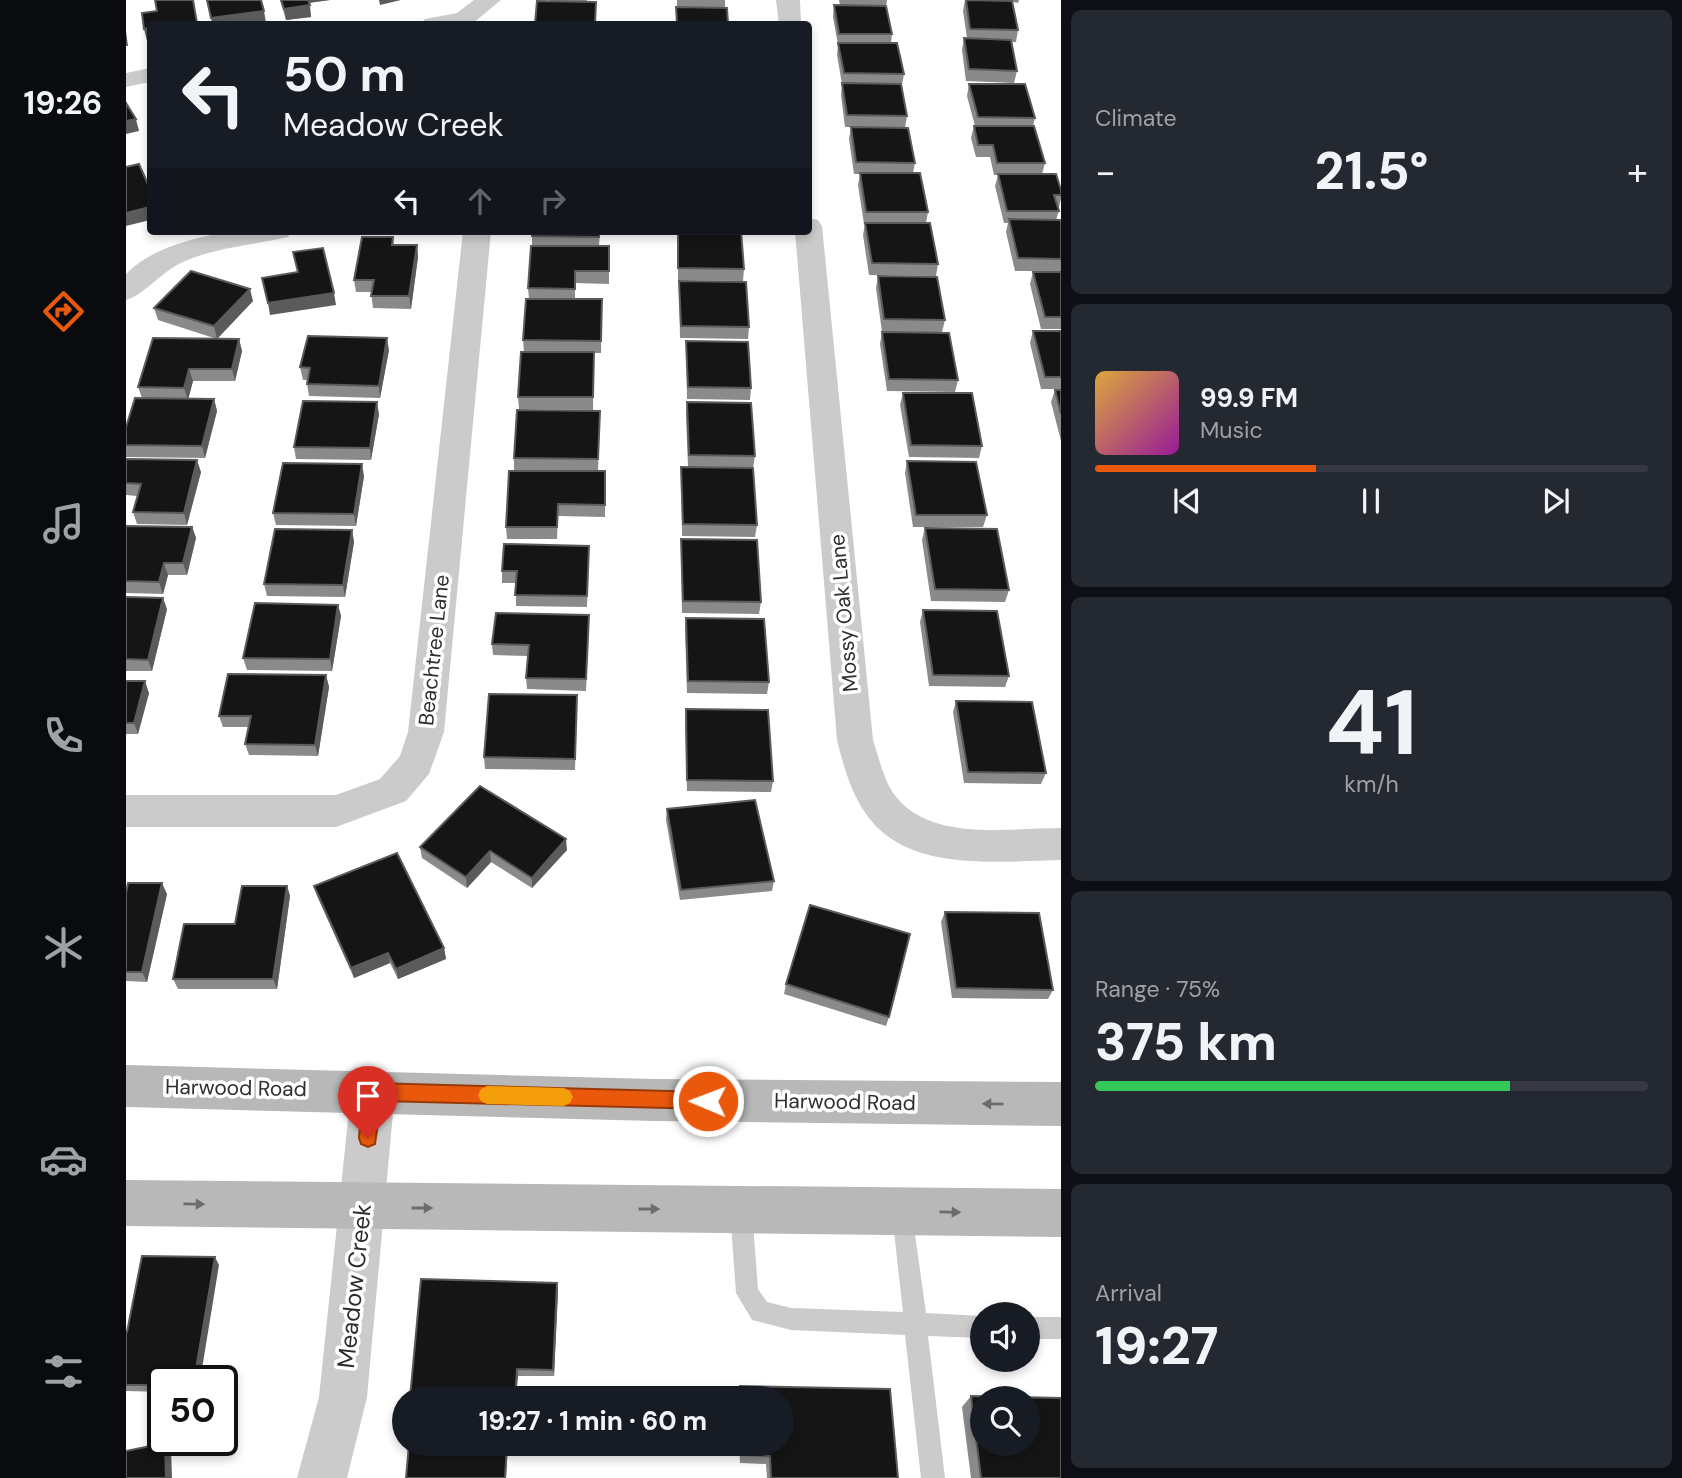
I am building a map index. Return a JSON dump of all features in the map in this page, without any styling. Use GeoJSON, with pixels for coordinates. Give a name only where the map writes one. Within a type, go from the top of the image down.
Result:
{"type":"FeatureCollection","features":[{"type":"Feature","properties":{"kind":"main road","name":"Harwood Road"},"geometry":{"type":"LineString","coordinates":[[126,1086],[654,1100],[1061,1104]]}},
{"type":"Feature","properties":{"kind":"main road"},"geometry":{"type":"LineString","coordinates":[[126,1203],[1061,1213]]}},
{"type":"Feature","properties":{"kind":"street"},"geometry":{"type":"LineString","coordinates":[[468,21],[489,0]]}},
{"type":"Feature","properties":{"kind":"street"},"geometry":{"type":"LineString","coordinates":[[788,0],[790,21]]}},
{"type":"Feature","properties":{"kind":"street"},"geometry":{"type":"LineString","coordinates":[[126,80],[147,76]]}},
{"type":"Feature","properties":{"kind":"street"},"geometry":{"type":"LineString","coordinates":[[126,291],[139,275],[195,248],[258,235]]}},
{"type":"Feature","properties":{"kind":"street","name":"Beachtree Lane"},"geometry":{"type":"LineString","coordinates":[[126,811],[336,811],[378,798],[393,790],[416,763],[426,732],[477,235]]}},
{"type":"Feature","properties":{"kind":"street","name":"Mossy Oak Lane"},"geometry":{"type":"LineString","coordinates":[[809,235],[855,740],[865,775],[879,802],[893,819],[919,835],[950,842],[1061,844]]}},
{"type":"Feature","properties":{"kind":"street","name":"Meadow Creek"},"geometry":{"type":"LineString","coordinates":[[322,1478],[343,1397],[373,1091]]}},
{"type":"Feature","properties":{"kind":"lane"},"geometry":{"type":"LineString","coordinates":[[741,1210],[747,1293],[760,1312],[791,1319],[970,1327]]}},
{"type":"Feature","properties":{"kind":"lane"},"geometry":{"type":"LineString","coordinates":[[903,1212],[933,1478]]}},
{"type":"Feature","properties":{"kind":"lane"},"geometry":{"type":"LineString","coordinates":[[1040,1328],[1061,1328]]}},
{"type":"Feature","properties":{"kind":"building"},"geometry":{"type":"Polygon","coordinates":[[[155,0],[193,0],[197,21],[147,21],[147,28],[144,29],[142,13],[157,11],[155,0]]]}},
{"type":"Feature","properties":{"kind":"building"},"geometry":{"type":"Polygon","coordinates":[[[207,0],[261,0],[264,11],[211,18],[207,0]]]}},
{"type":"Feature","properties":{"kind":"building"},"geometry":{"type":"Polygon","coordinates":[[[281,0],[308,0],[310,5],[284,9],[281,0]]]}},
{"type":"Feature","properties":{"kind":"building"},"geometry":{"type":"Polygon","coordinates":[[[966,0],[1012,1],[1018,30],[970,29],[966,0]]]}},
{"type":"Feature","properties":{"kind":"building"},"geometry":{"type":"Polygon","coordinates":[[[537,1],[596,2],[595,21],[535,21],[537,1]]]}},
{"type":"Feature","properties":{"kind":"building"},"geometry":{"type":"Polygon","coordinates":[[[834,5],[886,6],[892,34],[839,34],[834,5]]]}},
{"type":"Feature","properties":{"kind":"building"},"geometry":{"type":"Polygon","coordinates":[[[676,7],[727,8],[728,21],[677,21],[676,7]]]}},
{"type":"Feature","properties":{"kind":"building"},"geometry":{"type":"Polygon","coordinates":[[[964,38],[1011,40],[1017,71],[969,69],[964,38]]]}},
{"type":"Feature","properties":{"kind":"building"},"geometry":{"type":"Polygon","coordinates":[[[838,43],[897,43],[904,74],[844,73],[838,43]]]}},
{"type":"Feature","properties":{"kind":"building"},"geometry":{"type":"Polygon","coordinates":[[[842,83],[901,84],[907,116],[847,115],[842,83]]]}},
{"type":"Feature","properties":{"kind":"building"},"geometry":{"type":"Polygon","coordinates":[[[969,84],[1025,84],[1035,118],[978,117],[969,84]]]}},
{"type":"Feature","properties":{"kind":"building"},"geometry":{"type":"Polygon","coordinates":[[[126,103],[136,119],[126,121],[126,103]]]}},
{"type":"Feature","properties":{"kind":"building"},"geometry":{"type":"Polygon","coordinates":[[[974,126],[1034,126],[1045,163],[997,163],[993,145],[978,145],[974,126]]]}},
{"type":"Feature","properties":{"kind":"building"},"geometry":{"type":"Polygon","coordinates":[[[851,127],[908,128],[915,163],[856,162],[851,127]]]}},
{"type":"Feature","properties":{"kind":"building"},"geometry":{"type":"Polygon","coordinates":[[[139,164],[147,182],[147,208],[126,213],[126,167],[139,164]]]}},
{"type":"Feature","properties":{"kind":"building"},"geometry":{"type":"Polygon","coordinates":[[[860,173],[920,173],[928,212],[866,212],[860,173]]]}},
{"type":"Feature","properties":{"kind":"building"},"geometry":{"type":"Polygon","coordinates":[[[998,174],[1056,174],[1061,195],[1054,195],[1059,211],[1007,211],[998,174]]]}},
{"type":"Feature","properties":{"kind":"building"},"geometry":{"type":"Polygon","coordinates":[[[1009,219],[1061,220],[1061,259],[1018,258],[1009,219]]]}},
{"type":"Feature","properties":{"kind":"building"},"geometry":{"type":"Polygon","coordinates":[[[865,223],[930,223],[938,264],[872,263],[865,223]]]}},
{"type":"Feature","properties":{"kind":"building"},"geometry":{"type":"Polygon","coordinates":[[[599,235],[599,237],[532,236],[599,235]]]}},
{"type":"Feature","properties":{"kind":"building"},"geometry":{"type":"Polygon","coordinates":[[[678,235],[741,235],[744,269],[678,268],[678,235]]]}},
{"type":"Feature","properties":{"kind":"building"},"geometry":{"type":"Polygon","coordinates":[[[362,237],[393,237],[392,245],[417,245],[409,296],[371,296],[374,280],[354,280],[362,237]]]}},
{"type":"Feature","properties":{"kind":"building"},"geometry":{"type":"Polygon","coordinates":[[[531,246],[609,246],[609,271],[575,271],[575,289],[528,288],[531,246]]]}},
{"type":"Feature","properties":{"kind":"building"},"geometry":{"type":"Polygon","coordinates":[[[323,248],[334,293],[268,303],[262,278],[298,272],[293,252],[323,248]]]}},
{"type":"Feature","properties":{"kind":"building"},"geometry":{"type":"Polygon","coordinates":[[[191,271],[250,289],[214,326],[154,308],[191,271]]]}},
{"type":"Feature","properties":{"kind":"building"},"geometry":{"type":"Polygon","coordinates":[[[1033,272],[1061,272],[1061,317],[1045,317],[1033,272]]]}},
{"type":"Feature","properties":{"kind":"building"},"geometry":{"type":"Polygon","coordinates":[[[878,276],[937,277],[945,320],[884,319],[878,276]]]}},
{"type":"Feature","properties":{"kind":"building"},"geometry":{"type":"Polygon","coordinates":[[[679,281],[746,282],[749,327],[681,326],[679,281]]]}},
{"type":"Feature","properties":{"kind":"building"},"geometry":{"type":"Polygon","coordinates":[[[526,299],[602,299],[601,341],[523,340],[526,299]]]}},
{"type":"Feature","properties":{"kind":"building"},"geometry":{"type":"Polygon","coordinates":[[[1033,331],[1061,331],[1061,377],[1045,377],[1033,331]]]}},
{"type":"Feature","properties":{"kind":"building"},"geometry":{"type":"Polygon","coordinates":[[[882,332],[949,333],[958,380],[889,379],[882,332]]]}},
{"type":"Feature","properties":{"kind":"building"},"geometry":{"type":"Polygon","coordinates":[[[308,336],[387,338],[379,386],[307,384],[310,368],[300,367],[308,336]]]}},
{"type":"Feature","properties":{"kind":"building"},"geometry":{"type":"Polygon","coordinates":[[[153,338],[239,339],[232,369],[189,369],[184,388],[138,387],[153,338]]]}},
{"type":"Feature","properties":{"kind":"building"},"geometry":{"type":"Polygon","coordinates":[[[686,341],[748,342],[751,388],[688,387],[686,341]]]}},
{"type":"Feature","properties":{"kind":"building"},"geometry":{"type":"Polygon","coordinates":[[[521,352],[594,352],[593,397],[518,397],[521,352]]]}},
{"type":"Feature","properties":{"kind":"building"},"geometry":{"type":"Polygon","coordinates":[[[1055,390],[1061,390],[1061,414],[1055,390]]]}},
{"type":"Feature","properties":{"kind":"building"},"geometry":{"type":"Polygon","coordinates":[[[903,393],[972,393],[982,446],[911,445],[903,393]]]}},
{"type":"Feature","properties":{"kind":"building"},"geometry":{"type":"Polygon","coordinates":[[[135,398],[214,399],[202,446],[126,445],[126,427],[135,398]]]}},
{"type":"Feature","properties":{"kind":"building"},"geometry":{"type":"Polygon","coordinates":[[[303,401],[377,402],[370,448],[294,447],[303,401]]]}},
{"type":"Feature","properties":{"kind":"building"},"geometry":{"type":"Polygon","coordinates":[[[687,402],[751,403],[755,456],[689,455],[687,402]]]}},
{"type":"Feature","properties":{"kind":"building"},"geometry":{"type":"Polygon","coordinates":[[[517,410],[600,411],[598,459],[514,458],[517,410]]]}},
{"type":"Feature","properties":{"kind":"building"},"geometry":{"type":"Polygon","coordinates":[[[126,459],[197,460],[184,513],[133,512],[141,484],[126,483],[126,459]]]}},
{"type":"Feature","properties":{"kind":"building"},"geometry":{"type":"Polygon","coordinates":[[[907,461],[976,462],[987,515],[916,515],[907,461]]]}},
{"type":"Feature","properties":{"kind":"building"},"geometry":{"type":"Polygon","coordinates":[[[283,463],[362,464],[354,514],[273,513],[283,463]]]}},
{"type":"Feature","properties":{"kind":"building"},"geometry":{"type":"Polygon","coordinates":[[[681,467],[753,468],[757,525],[683,524],[681,467]]]}},
{"type":"Feature","properties":{"kind":"building"},"geometry":{"type":"Polygon","coordinates":[[[509,471],[605,471],[605,505],[558,504],[557,527],[506,527],[509,471]]]}},
{"type":"Feature","properties":{"kind":"building"},"geometry":{"type":"Polygon","coordinates":[[[126,526],[192,527],[183,563],[164,563],[159,582],[126,581],[126,526]]]}},
{"type":"Feature","properties":{"kind":"building"},"geometry":{"type":"Polygon","coordinates":[[[925,528],[997,529],[1009,590],[935,589],[925,528]]]}},
{"type":"Feature","properties":{"kind":"building"},"geometry":{"type":"Polygon","coordinates":[[[275,529],[352,530],[343,585],[264,584],[275,529]]]}},
{"type":"Feature","properties":{"kind":"building"},"geometry":{"type":"Polygon","coordinates":[[[681,539],[757,540],[761,602],[683,601],[681,539]]]}},
{"type":"Feature","properties":{"kind":"building"},"geometry":{"type":"Polygon","coordinates":[[[504,544],[589,546],[587,596],[515,595],[517,571],[502,571],[504,544]]]}},
{"type":"Feature","properties":{"kind":"building"},"geometry":{"type":"Polygon","coordinates":[[[126,597],[163,598],[148,660],[126,659],[126,597]]]}},
{"type":"Feature","properties":{"kind":"building"},"geometry":{"type":"Polygon","coordinates":[[[255,603],[338,605],[330,659],[243,658],[255,603]]]}},
{"type":"Feature","properties":{"kind":"building"},"geometry":{"type":"Polygon","coordinates":[[[923,610],[997,611],[1009,676],[933,675],[923,610]]]}},
{"type":"Feature","properties":{"kind":"building"},"geometry":{"type":"Polygon","coordinates":[[[496,613],[589,615],[586,679],[526,678],[529,645],[492,644],[496,613]]]}},
{"type":"Feature","properties":{"kind":"building"},"geometry":{"type":"Polygon","coordinates":[[[686,618],[764,619],[769,682],[688,681],[686,618]]]}},
{"type":"Feature","properties":{"kind":"building"},"geometry":{"type":"Polygon","coordinates":[[[228,674],[326,675],[315,745],[245,744],[251,716],[219,716],[228,674]]]}},
{"type":"Feature","properties":{"kind":"building"},"geometry":{"type":"Polygon","coordinates":[[[126,681],[145,681],[134,723],[126,723],[126,681]]]}},
{"type":"Feature","properties":{"kind":"building"},"geometry":{"type":"Polygon","coordinates":[[[489,694],[577,695],[575,759],[484,757],[489,694]]]}},
{"type":"Feature","properties":{"kind":"building"},"geometry":{"type":"Polygon","coordinates":[[[956,701],[1032,702],[1046,773],[968,772],[956,701]]]}},
{"type":"Feature","properties":{"kind":"building"},"geometry":{"type":"Polygon","coordinates":[[[686,709],[768,710],[773,781],[687,780],[686,709]]]}},
{"type":"Feature","properties":{"kind":"building"},"geometry":{"type":"Polygon","coordinates":[[[480,786],[566,839],[532,878],[490,851],[466,877],[420,847],[480,786]]]}},
{"type":"Feature","properties":{"kind":"building"},"geometry":{"type":"Polygon","coordinates":[[[755,800],[774,881],[681,890],[667,809],[755,800]]]}},
{"type":"Feature","properties":{"kind":"building"},"geometry":{"type":"Polygon","coordinates":[[[397,853],[444,948],[396,969],[388,953],[351,968],[314,886],[397,853]]]}},
{"type":"Feature","properties":{"kind":"building"},"geometry":{"type":"Polygon","coordinates":[[[128,883],[162,883],[142,972],[126,972],[128,883]]]}},
{"type":"Feature","properties":{"kind":"building"},"geometry":{"type":"Polygon","coordinates":[[[242,886],[287,886],[273,979],[173,979],[184,924],[235,924],[242,886]]]}},
{"type":"Feature","properties":{"kind":"building"},"geometry":{"type":"Polygon","coordinates":[[[810,905],[910,934],[889,1017],[786,984],[810,905]]]}},
{"type":"Feature","properties":{"kind":"building"},"geometry":{"type":"Polygon","coordinates":[[[945,912],[1039,913],[1053,990],[956,988],[945,912]]]}},
{"type":"Feature","properties":{"kind":"building"},"geometry":{"type":"Polygon","coordinates":[[[142,1256],[215,1257],[197,1365],[147,1365],[147,1385],[126,1385],[127,1332],[142,1256]]]}},
{"type":"Feature","properties":{"kind":"building"},"geometry":{"type":"Polygon","coordinates":[[[421,1279],[557,1283],[553,1370],[517,1369],[516,1386],[411,1386],[421,1279]]]}},
{"type":"Feature","properties":{"kind":"building"},"geometry":{"type":"Polygon","coordinates":[[[794,1387],[890,1389],[898,1478],[771,1478],[770,1456],[794,1456],[794,1387]]]}},
{"type":"Feature","properties":{"kind":"building"},"geometry":{"type":"Polygon","coordinates":[[[1040,1398],[1061,1398],[1061,1478],[981,1478],[978,1456],[1040,1456],[1040,1398]]]}},
{"type":"Feature","properties":{"kind":"building"},"geometry":{"type":"Polygon","coordinates":[[[147,1447],[147,1456],[165,1456],[166,1478],[126,1478],[126,1451],[147,1447]]]}},
{"type":"Feature","properties":{"kind":"building"},"geometry":{"type":"Polygon","coordinates":[[[408,1456],[506,1456],[505,1478],[406,1478],[408,1456]]]}},
{"type":"Feature","properties":{"kind":"slow traffic"},"geometry":{"type":"LineString","coordinates":[[487,1095],[564,1097]]}},
{"type":"Feature","properties":{"kind":"route"},"geometry":{"type":"LineString","coordinates":[[368,1138],[373,1091],[708,1101]]}}]}
